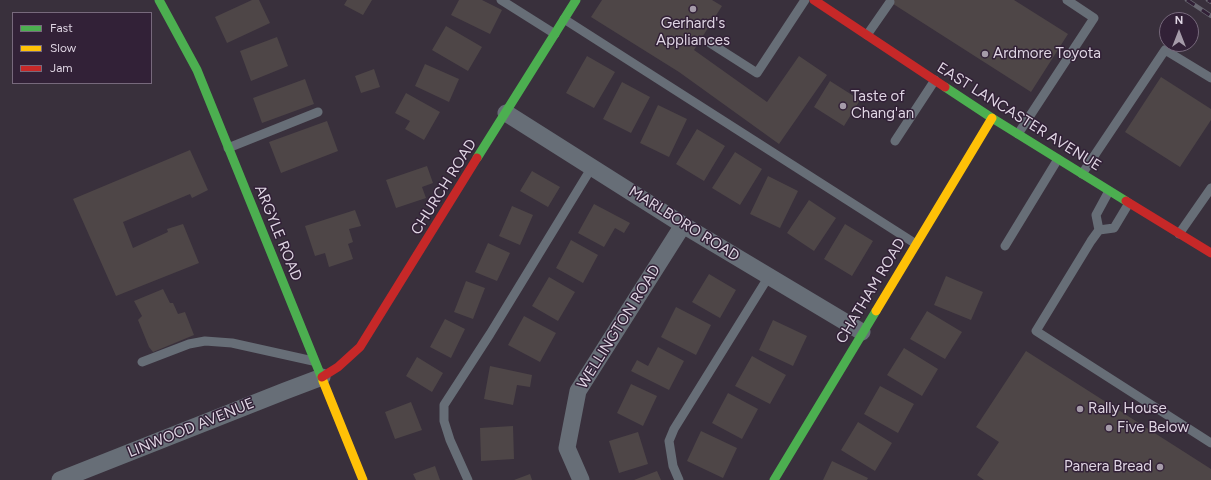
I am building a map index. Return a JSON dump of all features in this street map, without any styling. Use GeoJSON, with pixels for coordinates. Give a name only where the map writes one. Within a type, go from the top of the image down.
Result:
{"type":"FeatureCollection","features":[{"type":"Feature","properties":{"kind":"main road","name":"ARGYLE ROAD"},"geometry":{"type":"LineString","coordinates":[[159,0],[197,70],[363,480]]}},
{"type":"Feature","properties":{"kind":"main road","name":"CHURCH ROAD"},"geometry":{"type":"LineString","coordinates":[[318,370],[338,367],[360,346],[576,0]]}},
{"type":"Feature","properties":{"kind":"main road","name":"EAST LANCASTER AVENUE"},"geometry":{"type":"LineString","coordinates":[[814,0],[992,118],[1211,253]]}},
{"type":"Feature","properties":{"kind":"main road","name":"CHATHAM ROAD"},"geometry":{"type":"LineString","coordinates":[[774,480],[992,118]]}},
{"type":"Feature","properties":{"kind":"street","name":"MARLBORO ROAD"},"geometry":{"type":"LineString","coordinates":[[506,113],[683,225],[862,332]]}},
{"type":"Feature","properties":{"kind":"street","name":"WELLINGTON ROAD"},"geometry":{"type":"LineString","coordinates":[[581,480],[567,448],[578,391],[683,225]]}},
{"type":"Feature","properties":{"kind":"street","name":"LINWOOD AVENUE"},"geometry":{"type":"LineString","coordinates":[[60,480],[285,391],[318,370]]}},
{"type":"Feature","properties":{"kind":"lane"},"geometry":{"type":"LineString","coordinates":[[501,0],[555,34]]}},
{"type":"Feature","properties":{"kind":"lane"},"geometry":{"type":"LineString","coordinates":[[710,43],[757,74],[805,0]]}},
{"type":"Feature","properties":{"kind":"lane"},"geometry":{"type":"LineString","coordinates":[[1018,134],[1094,18],[1067,0]]}},
{"type":"Feature","properties":{"kind":"lane"},"geometry":{"type":"LineString","coordinates":[[867,35],[890,2]]}},
{"type":"Feature","properties":{"kind":"lane"},"geometry":{"type":"LineString","coordinates":[[564,19],[916,244]]}},
{"type":"Feature","properties":{"kind":"lane"},"geometry":{"type":"LineString","coordinates":[[1082,174],[1166,50],[1211,78]]}},
{"type":"Feature","properties":{"kind":"lane"},"geometry":{"type":"LineString","coordinates":[[895,141],[935,80]]}},
{"type":"Feature","properties":{"kind":"lane"},"geometry":{"type":"LineString","coordinates":[[228,148],[318,112]]}},
{"type":"Feature","properties":{"kind":"lane"},"geometry":{"type":"LineString","coordinates":[[1005,246],[1058,159]]}},
{"type":"Feature","properties":{"kind":"lane"},"geometry":{"type":"LineString","coordinates":[[468,480],[450,440],[444,421],[444,405],[490,334],[592,167]]}},
{"type":"Feature","properties":{"kind":"lane"},"geometry":{"type":"LineString","coordinates":[[1179,234],[1211,188]]}},
{"type":"Feature","properties":{"kind":"lane"},"geometry":{"type":"LineString","coordinates":[[1099,230],[1096,215],[1109,190]]}},
{"type":"Feature","properties":{"kind":"lane"},"geometry":{"type":"LineString","coordinates":[[1129,203],[1114,228],[1099,230],[1090,241],[1036,331],[1211,442]]}},
{"type":"Feature","properties":{"kind":"lane"},"geometry":{"type":"LineString","coordinates":[[679,480],[673,466],[669,441],[674,429],[769,276]]}},
{"type":"Feature","properties":{"kind":"lane"},"geometry":{"type":"LineString","coordinates":[[142,362],[189,344],[205,341],[232,343],[318,370]]}},
{"type":"Feature","properties":{"kind":"building"},"geometry":{"type":"Polygon","coordinates":[[[252,0],[259,0],[270,23],[227,43],[215,17],[252,0]]]}},
{"type":"Feature","properties":{"kind":"building"},"geometry":{"type":"Polygon","coordinates":[[[347,0],[372,0],[363,15],[344,5],[347,0]]]}},
{"type":"Feature","properties":{"kind":"building"},"geometry":{"type":"Polygon","coordinates":[[[459,0],[482,0],[502,10],[490,34],[451,15],[459,0]]]}},
{"type":"Feature","properties":{"kind":"building"},"geometry":{"type":"Polygon","coordinates":[[[602,0],[712,0],[722,6],[694,50],[767,102],[799,56],[827,75],[779,144],[679,72],[591,17],[602,0]]]}},
{"type":"Feature","properties":{"kind":"building"},"geometry":{"type":"Polygon","coordinates":[[[887,0],[1014,0],[1068,34],[1031,92],[887,0]]]}},
{"type":"Feature","properties":{"kind":"building"},"geometry":{"type":"Polygon","coordinates":[[[446,26],[482,47],[468,71],[432,50],[446,26]]]}},
{"type":"Feature","properties":{"kind":"building"},"geometry":{"type":"Polygon","coordinates":[[[277,37],[288,66],[251,81],[240,51],[277,37]]]}},
{"type":"Feature","properties":{"kind":"building"},"geometry":{"type":"Polygon","coordinates":[[[587,56],[615,72],[594,108],[566,93],[587,56]]]}},
{"type":"Feature","properties":{"kind":"building"},"geometry":{"type":"Polygon","coordinates":[[[425,64],[459,79],[449,102],[415,86],[425,64]]]}},
{"type":"Feature","properties":{"kind":"building"},"geometry":{"type":"Polygon","coordinates":[[[374,69],[380,87],[361,93],[355,76],[374,69]]]}},
{"type":"Feature","properties":{"kind":"building"},"geometry":{"type":"Polygon","coordinates":[[[1161,77],[1211,109],[1211,120],[1180,167],[1125,132],[1161,77]]]}},
{"type":"Feature","properties":{"kind":"building"},"geometry":{"type":"Polygon","coordinates":[[[305,79],[314,104],[262,123],[253,98],[305,79]]]}},
{"type":"Feature","properties":{"kind":"building"},"geometry":{"type":"Polygon","coordinates":[[[830,81],[860,100],[844,126],[814,107],[830,81]]]}},
{"type":"Feature","properties":{"kind":"building"},"geometry":{"type":"Polygon","coordinates":[[[622,82],[650,97],[631,133],[603,119],[622,82]]]}},
{"type":"Feature","properties":{"kind":"building"},"geometry":{"type":"Polygon","coordinates":[[[406,93],[440,112],[424,140],[405,129],[410,121],[395,113],[406,93]]]}},
{"type":"Feature","properties":{"kind":"building"},"geometry":{"type":"Polygon","coordinates":[[[658,105],[687,119],[669,157],[640,143],[658,105]]]}},
{"type":"Feature","properties":{"kind":"building"},"geometry":{"type":"Polygon","coordinates":[[[327,121],[338,151],[281,173],[269,142],[327,121]]]}},
{"type":"Feature","properties":{"kind":"building"},"geometry":{"type":"Polygon","coordinates":[[[697,129],[725,146],[704,181],[676,164],[697,129]]]}},
{"type":"Feature","properties":{"kind":"building"},"geometry":{"type":"Polygon","coordinates":[[[190,150],[208,190],[192,198],[190,194],[123,222],[133,248],[168,232],[167,229],[183,224],[199,263],[116,296],[73,199],[190,150]]]}},
{"type":"Feature","properties":{"kind":"building"},"geometry":{"type":"Polygon","coordinates":[[[735,152],[762,169],[740,205],[712,188],[735,152]]]}},
{"type":"Feature","properties":{"kind":"building"},"geometry":{"type":"Polygon","coordinates":[[[427,166],[433,183],[422,187],[426,198],[396,208],[386,180],[427,166]]]}},
{"type":"Feature","properties":{"kind":"building"},"geometry":{"type":"Polygon","coordinates":[[[532,171],[560,187],[548,207],[520,191],[532,171]]]}},
{"type":"Feature","properties":{"kind":"building"},"geometry":{"type":"Polygon","coordinates":[[[768,176],[798,191],[780,228],[750,214],[768,176]]]}},
{"type":"Feature","properties":{"kind":"building"},"geometry":{"type":"Polygon","coordinates":[[[809,200],[836,218],[814,251],[787,233],[809,200]]]}},
{"type":"Feature","properties":{"kind":"building"},"geometry":{"type":"Polygon","coordinates":[[[594,204],[630,223],[624,233],[615,228],[604,247],[578,233],[594,204]]]}},
{"type":"Feature","properties":{"kind":"building"},"geometry":{"type":"Polygon","coordinates":[[[512,206],[533,215],[520,245],[499,236],[512,206]]]}},
{"type":"Feature","properties":{"kind":"building"},"geometry":{"type":"Polygon","coordinates":[[[355,210],[361,226],[349,229],[353,242],[348,244],[353,259],[329,267],[325,253],[315,256],[305,226],[355,210]]]}},
{"type":"Feature","properties":{"kind":"building"},"geometry":{"type":"Polygon","coordinates":[[[845,224],[873,241],[852,276],[824,259],[845,224]]]}},
{"type":"Feature","properties":{"kind":"building"},"geometry":{"type":"Polygon","coordinates":[[[571,240],[598,255],[583,283],[556,268],[571,240]]]}},
{"type":"Feature","properties":{"kind":"building"},"geometry":{"type":"Polygon","coordinates":[[[488,243],[510,253],[497,281],[475,272],[488,243]]]}},
{"type":"Feature","properties":{"kind":"building"},"geometry":{"type":"Polygon","coordinates":[[[709,274],[736,290],[720,318],[692,302],[709,274]]]}},
{"type":"Feature","properties":{"kind":"building"},"geometry":{"type":"Polygon","coordinates":[[[946,276],[983,292],[971,320],[934,305],[946,276]]]}},
{"type":"Feature","properties":{"kind":"building"},"geometry":{"type":"Polygon","coordinates":[[[549,277],[575,292],[558,321],[532,306],[549,277]]]}},
{"type":"Feature","properties":{"kind":"building"},"geometry":{"type":"Polygon","coordinates":[[[466,281],[485,288],[473,319],[454,312],[466,281]]]}},
{"type":"Feature","properties":{"kind":"building"},"geometry":{"type":"Polygon","coordinates":[[[163,289],[170,303],[173,303],[178,314],[185,312],[194,335],[153,352],[149,347],[138,320],[142,316],[134,301],[163,289]]]}},
{"type":"Feature","properties":{"kind":"building"},"geometry":{"type":"Polygon","coordinates":[[[676,307],[711,325],[696,355],[661,337],[676,307]]]}},
{"type":"Feature","properties":{"kind":"building"},"geometry":{"type":"Polygon","coordinates":[[[927,311],[962,332],[945,359],[910,339],[927,311]]]}},
{"type":"Feature","properties":{"kind":"building"},"geometry":{"type":"Polygon","coordinates":[[[524,316],[556,333],[540,362],[508,345],[524,316]]]}},
{"type":"Feature","properties":{"kind":"building"},"geometry":{"type":"Polygon","coordinates":[[[445,319],[465,329],[451,358],[430,347],[445,319]]]}},
{"type":"Feature","properties":{"kind":"building"},"geometry":{"type":"Polygon","coordinates":[[[773,320],[807,336],[793,366],[759,350],[773,320]]]}},
{"type":"Feature","properties":{"kind":"building"},"geometry":{"type":"Polygon","coordinates":[[[658,347],[684,361],[669,390],[631,371],[637,360],[648,366],[658,347]]]}},
{"type":"Feature","properties":{"kind":"building"},"geometry":{"type":"Polygon","coordinates":[[[904,348],[938,369],[922,396],[887,375],[904,348]]]}},
{"type":"Feature","properties":{"kind":"building"},"geometry":{"type":"Polygon","coordinates":[[[1026,351],[1211,469],[1211,480],[984,480],[977,475],[999,442],[976,427],[1026,351]]]}},
{"type":"Feature","properties":{"kind":"building"},"geometry":{"type":"Polygon","coordinates":[[[752,356],[786,375],[770,404],[735,386],[752,356]]]}},
{"type":"Feature","properties":{"kind":"building"},"geometry":{"type":"Polygon","coordinates":[[[417,357],[443,373],[432,392],[406,376],[417,357]]]}},
{"type":"Feature","properties":{"kind":"building"},"geometry":{"type":"Polygon","coordinates":[[[490,366],[532,375],[530,387],[517,385],[513,405],[484,399],[490,366]]]}},
{"type":"Feature","properties":{"kind":"building"},"geometry":{"type":"Polygon","coordinates":[[[631,384],[657,396],[643,426],[617,413],[631,384]]]}},
{"type":"Feature","properties":{"kind":"building"},"geometry":{"type":"Polygon","coordinates":[[[880,386],[914,404],[898,433],[864,414],[880,386]]]}},
{"type":"Feature","properties":{"kind":"building"},"geometry":{"type":"Polygon","coordinates":[[[728,393],[758,409],[742,439],[712,423],[728,393]]]}},
{"type":"Feature","properties":{"kind":"building"},"geometry":{"type":"Polygon","coordinates":[[[411,402],[422,430],[395,439],[385,412],[411,402]]]}},
{"type":"Feature","properties":{"kind":"building"},"geometry":{"type":"Polygon","coordinates":[[[858,422],[892,443],[875,471],[841,450],[858,422]]]}},
{"type":"Feature","properties":{"kind":"building"},"geometry":{"type":"Polygon","coordinates":[[[513,426],[514,459],[481,461],[480,428],[513,426]]]}},
{"type":"Feature","properties":{"kind":"building"},"geometry":{"type":"Polygon","coordinates":[[[701,431],[737,448],[723,478],[687,461],[701,431]]]}},
{"type":"Feature","properties":{"kind":"building"},"geometry":{"type":"Polygon","coordinates":[[[638,432],[648,464],[619,473],[609,441],[638,432]]]}},
{"type":"Feature","properties":{"kind":"building"},"geometry":{"type":"Polygon","coordinates":[[[832,461],[868,478],[867,480],[823,480],[832,461]]]}},
{"type":"Feature","properties":{"kind":"building"},"geometry":{"type":"Polygon","coordinates":[[[435,466],[440,480],[416,480],[413,474],[435,466]]]}},
{"type":"Feature","properties":{"kind":"building"},"geometry":{"type":"Polygon","coordinates":[[[657,471],[661,480],[634,480],[657,471]]]}},
{"type":"Feature","properties":{"kind":"building"},"geometry":{"type":"Polygon","coordinates":[[[530,474],[532,480],[514,480],[530,474]]]}},
{"type":"Feature","properties":{"kind":"railway"},"geometry":{"type":"LineString","coordinates":[[1187,0],[1211,16]]}},
{"type":"Feature","properties":{"kind":"traffic: fast"},"geometry":{"type":"LineString","coordinates":[[159,0],[197,70],[323,381]]}},
{"type":"Feature","properties":{"kind":"traffic: fast"},"geometry":{"type":"LineString","coordinates":[[477,158],[576,0]]}},
{"type":"Feature","properties":{"kind":"traffic: fast"},"geometry":{"type":"LineString","coordinates":[[945,87],[1126,201]]}},
{"type":"Feature","properties":{"kind":"traffic: fast"},"geometry":{"type":"LineString","coordinates":[[774,480],[876,311]]}},
{"type":"Feature","properties":{"kind":"traffic: slow"},"geometry":{"type":"LineString","coordinates":[[876,311],[992,118]]}},
{"type":"Feature","properties":{"kind":"traffic: slow"},"geometry":{"type":"LineString","coordinates":[[323,381],[363,480]]}},
{"type":"Feature","properties":{"kind":"traffic: jam"},"geometry":{"type":"LineString","coordinates":[[814,0],[945,87]]}},
{"type":"Feature","properties":{"kind":"traffic: jam"},"geometry":{"type":"LineString","coordinates":[[322,377],[338,367],[360,347],[477,158]]}},
{"type":"Feature","properties":{"kind":"traffic: jam"},"geometry":{"type":"LineString","coordinates":[[1126,201],[1211,253]]}},
{"type":"Feature","properties":{"kind":"place","name":"Gerhard's Appliances"},"geometry":{"type":"Point","coordinates":[693,9]}},
{"type":"Feature","properties":{"kind":"place","name":"Ardmore Toyota"},"geometry":{"type":"Point","coordinates":[985,54]}},
{"type":"Feature","properties":{"kind":"place","name":"Taste of Chang'an"},"geometry":{"type":"Point","coordinates":[843,106]}},
{"type":"Feature","properties":{"kind":"place","name":"Rally House"},"geometry":{"type":"Point","coordinates":[1080,409]}},
{"type":"Feature","properties":{"kind":"place","name":"Five Below"},"geometry":{"type":"Point","coordinates":[1109,428]}},
{"type":"Feature","properties":{"kind":"place","name":"Panera Bread"},"geometry":{"type":"Point","coordinates":[1160,467]}}]}
